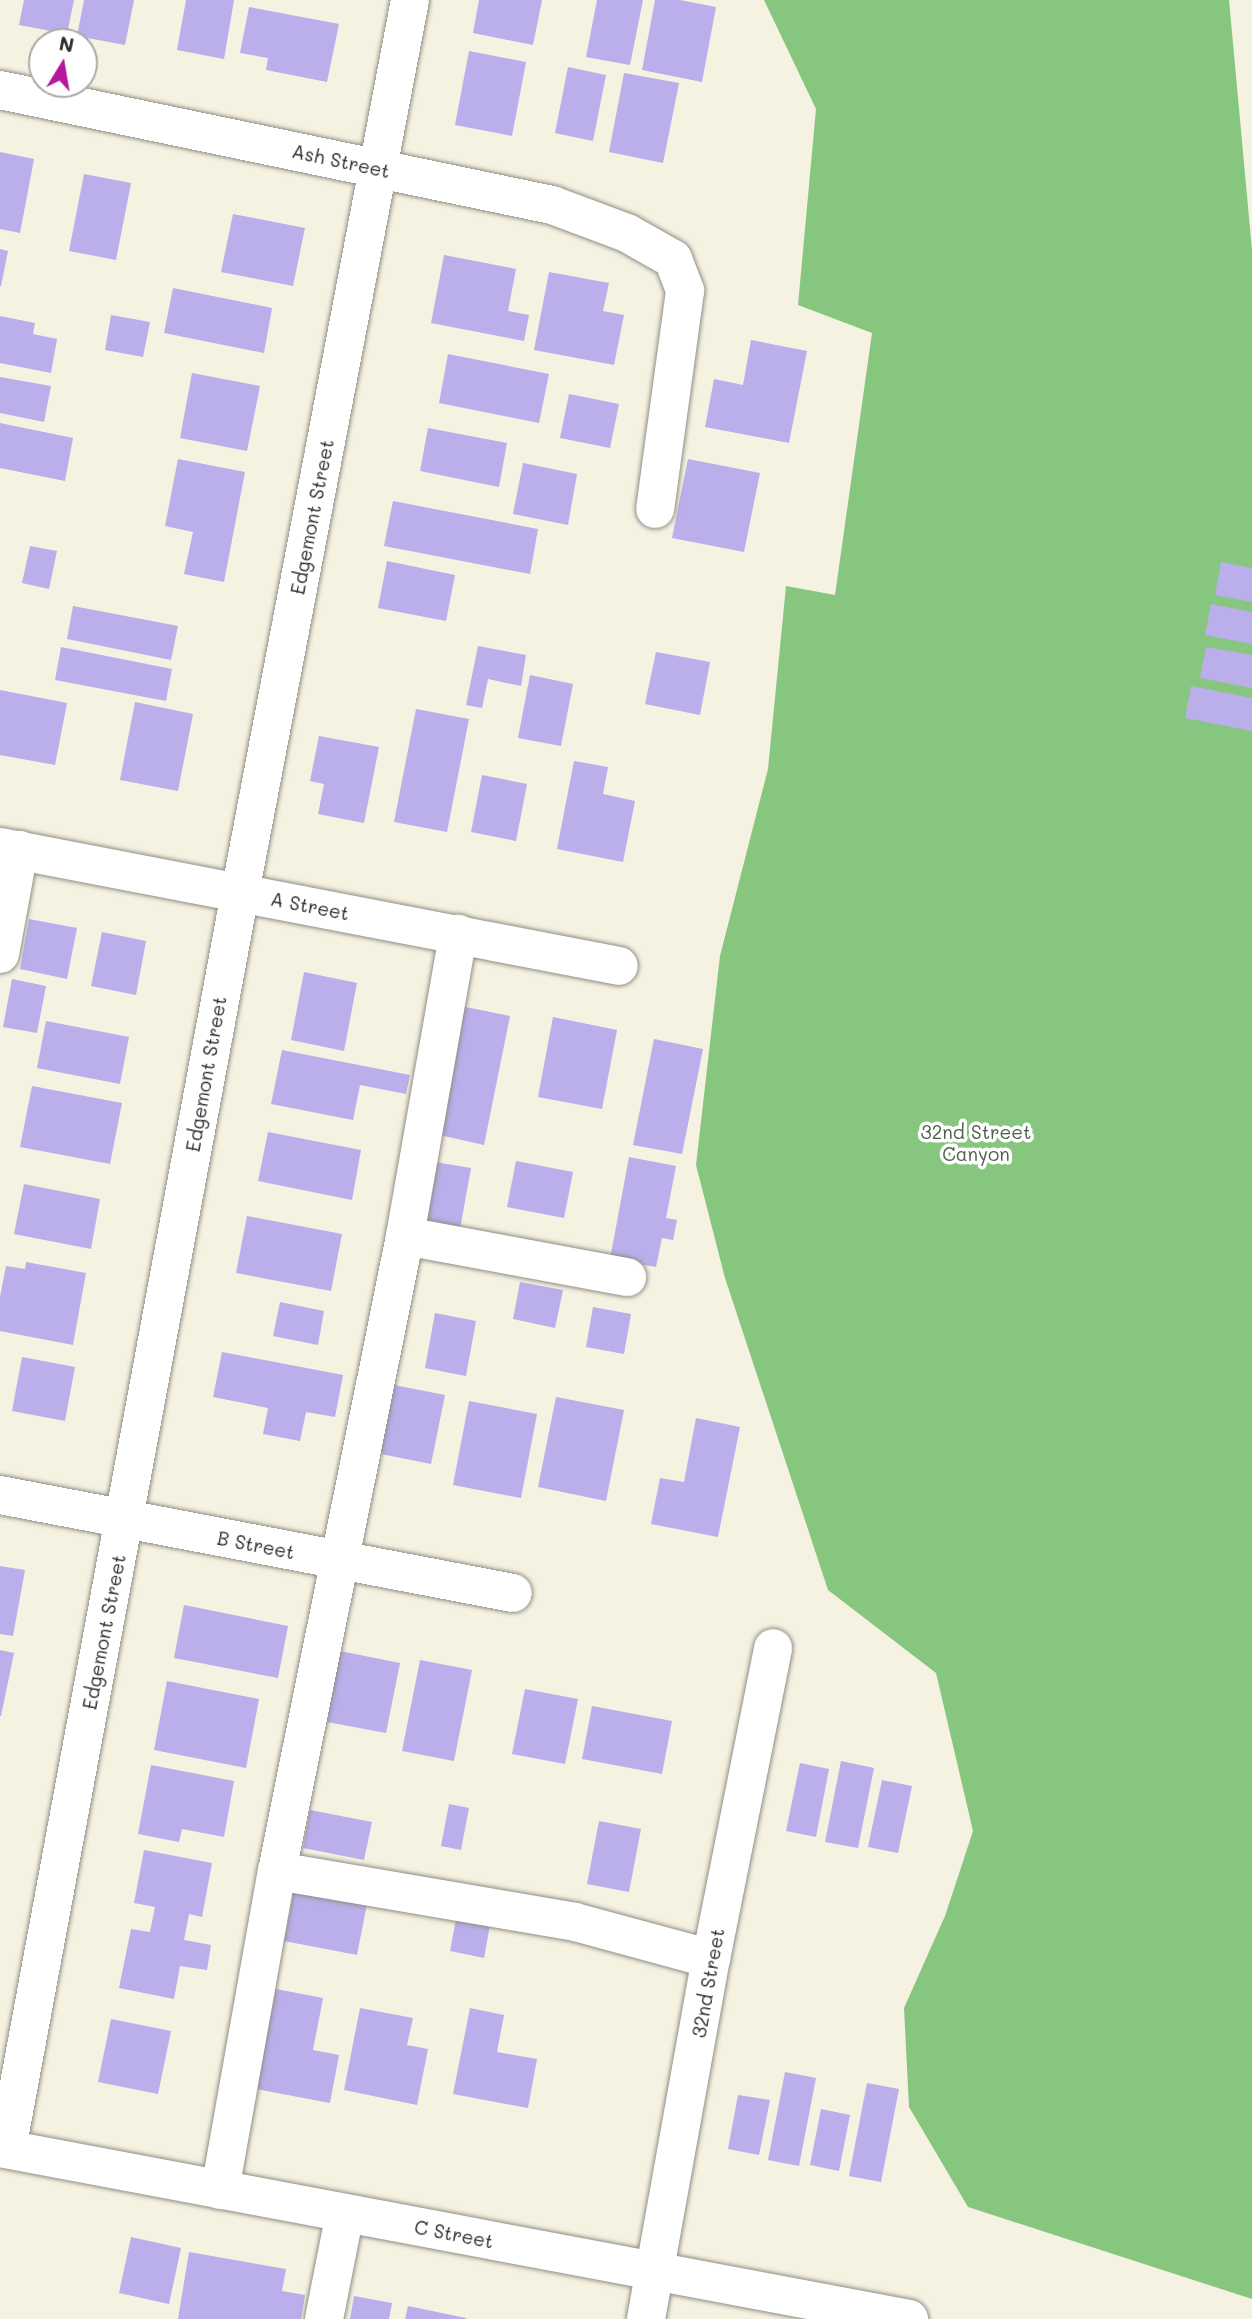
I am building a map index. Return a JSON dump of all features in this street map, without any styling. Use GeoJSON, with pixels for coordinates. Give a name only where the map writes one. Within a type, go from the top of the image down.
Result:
{"type":"FeatureCollection","features":[{"type":"Feature","properties":{"kind":"street","name":"Edgemont Street"},"geometry":{"type":"LineString","coordinates":[[3,2148],[125,1519],[240,893],[380,169],[410,0]]}},
{"type":"Feature","properties":{"kind":"street","name":"Ash Street"},"geometry":{"type":"LineString","coordinates":[[0,90],[552,205],[627,233],[673,259],[685,291],[655,509]]}},
{"type":"Feature","properties":{"kind":"street","name":"A Street"},"geometry":{"type":"LineString","coordinates":[[10,849],[619,966]]}},
{"type":"Feature","properties":{"kind":"street"},"geometry":{"type":"LineString","coordinates":[[0,954],[10,849]]}},
{"type":"Feature","properties":{"kind":"street"},"geometry":{"type":"LineString","coordinates":[[220,2190],[277,1871],[337,1560],[405,1236],[458,934]]}},
{"type":"Feature","properties":{"kind":"street"},"geometry":{"type":"LineString","coordinates":[[405,1236],[627,1278]]}},
{"type":"Feature","properties":{"kind":"street","name":"B Street"},"geometry":{"type":"LineString","coordinates":[[0,1495],[513,1593]]}},
{"type":"Feature","properties":{"kind":"street","name":"32nd Street"},"geometry":{"type":"LineString","coordinates":[[646,2319],[711,1959],[773,1648]]}},
{"type":"Feature","properties":{"kind":"street"},"geometry":{"type":"LineString","coordinates":[[277,1871],[575,1922],[711,1959]]}},
{"type":"Feature","properties":{"kind":"street","name":"C Street"},"geometry":{"type":"LineString","coordinates":[[3,2148],[909,2319]]}},
{"type":"Feature","properties":{"kind":"street"},"geometry":{"type":"LineString","coordinates":[[324,2319],[345,2213]]}},
{"type":"Feature","properties":{"kind":"green space","name":"32nd Street Canyon"},"geometry":{"type":"Polygon","coordinates":[[[764,0],[1229,0],[1252,250],[1252,2299],[968,2207],[909,2107],[904,2008],[945,1916],[973,1831],[936,1673],[828,1590],[725,1278],[696,1165],[720,956],[768,769],[786,586],[835,595],[872,333],[798,305],[816,109],[764,0]]]}},
{"type":"Feature","properties":{"kind":"building"},"geometry":{"type":"Polygon","coordinates":[[[24,0],[74,0],[68,28],[19,25],[24,0]]]}},
{"type":"Feature","properties":{"kind":"building"},"geometry":{"type":"Polygon","coordinates":[[[84,0],[134,0],[125,45],[98,40],[98,28],[79,28],[84,0]]]}},
{"type":"Feature","properties":{"kind":"building"},"geometry":{"type":"Polygon","coordinates":[[[186,0],[234,0],[224,59],[177,50],[186,0]]]}},
{"type":"Feature","properties":{"kind":"building"},"geometry":{"type":"Polygon","coordinates":[[[479,0],[542,0],[533,45],[473,33],[479,0]]]}},
{"type":"Feature","properties":{"kind":"building"},"geometry":{"type":"Polygon","coordinates":[[[597,0],[643,0],[630,65],[586,57],[597,0]]]}},
{"type":"Feature","properties":{"kind":"building"},"geometry":{"type":"Polygon","coordinates":[[[655,0],[680,0],[716,7],[702,82],[642,70],[655,0]]]}},
{"type":"Feature","properties":{"kind":"building"},"geometry":{"type":"Polygon","coordinates":[[[249,7],[339,24],[327,82],[266,70],[268,58],[240,53],[249,7]]]}},
{"type":"Feature","properties":{"kind":"building"},"geometry":{"type":"Polygon","coordinates":[[[469,51],[526,62],[512,136],[455,125],[469,51]]]}},
{"type":"Feature","properties":{"kind":"building"},"geometry":{"type":"Polygon","coordinates":[[[568,67],[606,75],[593,141],[555,133],[568,67]]]}},
{"type":"Feature","properties":{"kind":"building"},"geometry":{"type":"Polygon","coordinates":[[[624,73],[679,83],[663,163],[609,152],[624,73]]]}},
{"type":"Feature","properties":{"kind":"building"},"geometry":{"type":"Polygon","coordinates":[[[0,152],[34,159],[20,233],[0,229],[0,152]]]}},
{"type":"Feature","properties":{"kind":"building"},"geometry":{"type":"Polygon","coordinates":[[[84,174],[131,183],[116,260],[69,251],[84,174]]]}},
{"type":"Feature","properties":{"kind":"building"},"geometry":{"type":"Polygon","coordinates":[[[233,214],[305,228],[293,286],[221,272],[233,214]]]}},
{"type":"Feature","properties":{"kind":"building"},"geometry":{"type":"Polygon","coordinates":[[[0,249],[8,251],[1,286],[0,286],[0,249]]]}},
{"type":"Feature","properties":{"kind":"building"},"geometry":{"type":"Polygon","coordinates":[[[444,255],[516,269],[508,311],[529,315],[524,341],[431,323],[444,255]]]}},
{"type":"Feature","properties":{"kind":"building"},"geometry":{"type":"Polygon","coordinates":[[[549,272],[609,283],[603,311],[624,315],[614,365],[534,350],[549,272]]]}},
{"type":"Feature","properties":{"kind":"building"},"geometry":{"type":"Polygon","coordinates":[[[173,288],[272,308],[264,353],[164,333],[173,288]]]}},
{"type":"Feature","properties":{"kind":"building"},"geometry":{"type":"Polygon","coordinates":[[[111,315],[150,322],[143,357],[105,350],[111,315]]]}},
{"type":"Feature","properties":{"kind":"building"},"geometry":{"type":"Polygon","coordinates":[[[0,316],[35,323],[33,334],[57,339],[51,373],[0,363],[0,316]]]}},
{"type":"Feature","properties":{"kind":"building"},"geometry":{"type":"Polygon","coordinates":[[[751,340],[807,351],[789,443],[705,427],[714,379],[743,385],[751,340]]]}},
{"type":"Feature","properties":{"kind":"building"},"geometry":{"type":"Polygon","coordinates":[[[448,354],[549,374],[539,423],[439,403],[448,354]]]}},
{"type":"Feature","properties":{"kind":"building"},"geometry":{"type":"Polygon","coordinates":[[[192,373],[260,386],[247,451],[180,438],[192,373]]]}},
{"type":"Feature","properties":{"kind":"building"},"geometry":{"type":"Polygon","coordinates":[[[0,377],[51,386],[44,422],[0,413],[0,377]]]}},
{"type":"Feature","properties":{"kind":"building"},"geometry":{"type":"Polygon","coordinates":[[[569,394],[619,404],[610,448],[560,438],[569,394]]]}},
{"type":"Feature","properties":{"kind":"building"},"geometry":{"type":"Polygon","coordinates":[[[0,423],[73,438],[65,481],[0,468],[0,423]]]}},
{"type":"Feature","properties":{"kind":"building"},"geometry":{"type":"Polygon","coordinates":[[[428,428],[507,443],[499,487],[420,471],[428,428]]]}},
{"type":"Feature","properties":{"kind":"building"},"geometry":{"type":"Polygon","coordinates":[[[178,459],[245,472],[224,582],[184,574],[193,532],[165,526],[178,459]]]}},
{"type":"Feature","properties":{"kind":"building"},"geometry":{"type":"Polygon","coordinates":[[[688,459],[760,473],[744,552],[672,538],[688,459]]]}},
{"type":"Feature","properties":{"kind":"building"},"geometry":{"type":"Polygon","coordinates":[[[523,463],[577,474],[568,525],[513,514],[523,463]]]}},
{"type":"Feature","properties":{"kind":"building"},"geometry":{"type":"Polygon","coordinates":[[[393,501],[538,529],[530,574],[384,546],[393,501]]]}},
{"type":"Feature","properties":{"kind":"building"},"geometry":{"type":"Polygon","coordinates":[[[30,546],[57,551],[49,589],[22,583],[30,546]]]}},
{"type":"Feature","properties":{"kind":"building"},"geometry":{"type":"Polygon","coordinates":[[[387,561],[455,575],[446,621],[378,608],[387,561]]]}},
{"type":"Feature","properties":{"kind":"building"},"geometry":{"type":"Polygon","coordinates":[[[1221,562],[1252,568],[1252,602],[1215,595],[1221,562]]]}},
{"type":"Feature","properties":{"kind":"building"},"geometry":{"type":"Polygon","coordinates":[[[1211,604],[1252,612],[1252,644],[1205,635],[1211,604]]]}},
{"type":"Feature","properties":{"kind":"building"},"geometry":{"type":"Polygon","coordinates":[[[73,606],[178,626],[171,660],[67,639],[73,606]]]}},
{"type":"Feature","properties":{"kind":"building"},"geometry":{"type":"Polygon","coordinates":[[[478,646],[526,655],[521,686],[488,679],[482,708],[466,705],[478,646]]]}},
{"type":"Feature","properties":{"kind":"building"},"geometry":{"type":"Polygon","coordinates":[[[61,647],[172,669],[166,701],[55,680],[61,647]]]}},
{"type":"Feature","properties":{"kind":"building"},"geometry":{"type":"Polygon","coordinates":[[[1206,647],[1252,655],[1252,688],[1200,678],[1206,647]]]}},
{"type":"Feature","properties":{"kind":"building"},"geometry":{"type":"Polygon","coordinates":[[[656,652],[710,662],[700,715],[645,704],[656,652]]]}},
{"type":"Feature","properties":{"kind":"building"},"geometry":{"type":"Polygon","coordinates":[[[530,675],[573,684],[561,746],[518,738],[530,675]]]}},
{"type":"Feature","properties":{"kind":"building"},"geometry":{"type":"Polygon","coordinates":[[[1191,686],[1252,698],[1252,731],[1185,718],[1191,686]]]}},
{"type":"Feature","properties":{"kind":"building"},"geometry":{"type":"Polygon","coordinates":[[[0,690],[67,703],[55,765],[0,755],[0,690]]]}},
{"type":"Feature","properties":{"kind":"building"},"geometry":{"type":"Polygon","coordinates":[[[135,702],[193,714],[178,791],[120,780],[135,702]]]}},
{"type":"Feature","properties":{"kind":"building"},"geometry":{"type":"Polygon","coordinates":[[[416,709],[469,719],[447,832],[394,822],[416,709]]]}},
{"type":"Feature","properties":{"kind":"building"},"geometry":{"type":"Polygon","coordinates":[[[319,736],[379,747],[364,823],[318,814],[324,784],[310,781],[319,736]]]}},
{"type":"Feature","properties":{"kind":"building"},"geometry":{"type":"Polygon","coordinates":[[[574,761],[608,767],[603,794],[635,801],[623,862],[557,849],[574,761]]]}},
{"type":"Feature","properties":{"kind":"building"},"geometry":{"type":"Polygon","coordinates":[[[482,775],[527,784],[516,841],[471,832],[482,775]]]}},
{"type":"Feature","properties":{"kind":"building"},"geometry":{"type":"Polygon","coordinates":[[[29,919],[77,928],[67,979],[20,969],[29,919]]]}},
{"type":"Feature","properties":{"kind":"building"},"geometry":{"type":"Polygon","coordinates":[[[102,932],[146,941],[136,995],[91,986],[102,932]]]}},
{"type":"Feature","properties":{"kind":"building"},"geometry":{"type":"Polygon","coordinates":[[[304,972],[357,983],[344,1051],[291,1040],[304,972]]]}},
{"type":"Feature","properties":{"kind":"building"},"geometry":{"type":"Polygon","coordinates":[[[12,979],[46,986],[37,1033],[3,1027],[12,979]]]}},
{"type":"Feature","properties":{"kind":"building"},"geometry":{"type":"Polygon","coordinates":[[[461,1006],[510,1016],[484,1145],[435,1134],[461,1006]]]}},
{"type":"Feature","properties":{"kind":"building"},"geometry":{"type":"Polygon","coordinates":[[[553,1017],[617,1030],[602,1109],[538,1097],[553,1017]]]}},
{"type":"Feature","properties":{"kind":"building"},"geometry":{"type":"Polygon","coordinates":[[[46,1021],[129,1037],[120,1084],[37,1068],[46,1021]]]}},
{"type":"Feature","properties":{"kind":"building"},"geometry":{"type":"Polygon","coordinates":[[[654,1039],[703,1049],[682,1154],[633,1145],[654,1039]]]}},
{"type":"Feature","properties":{"kind":"building"},"geometry":{"type":"Polygon","coordinates":[[[282,1050],[410,1075],[406,1094],[360,1085],[353,1120],[271,1104],[282,1050]]]}},
{"type":"Feature","properties":{"kind":"building"},"geometry":{"type":"Polygon","coordinates":[[[32,1086],[122,1103],[110,1164],[20,1147],[32,1086]]]}},
{"type":"Feature","properties":{"kind":"building"},"geometry":{"type":"Polygon","coordinates":[[[268,1132],[361,1150],[352,1200],[258,1181],[268,1132]]]}},
{"type":"Feature","properties":{"kind":"building"},"geometry":{"type":"Polygon","coordinates":[[[629,1157],[676,1166],[666,1218],[677,1220],[673,1240],[662,1238],[656,1267],[610,1259],[629,1157]]]}},
{"type":"Feature","properties":{"kind":"building"},"geometry":{"type":"Polygon","coordinates":[[[516,1161],[573,1172],[564,1218],[507,1207],[516,1161]]]}},
{"type":"Feature","properties":{"kind":"building"},"geometry":{"type":"Polygon","coordinates":[[[435,1162],[471,1168],[460,1229],[424,1222],[435,1162]]]}},
{"type":"Feature","properties":{"kind":"building"},"geometry":{"type":"Polygon","coordinates":[[[24,1184],[100,1199],[91,1249],[14,1234],[24,1184]]]}},
{"type":"Feature","properties":{"kind":"building"},"geometry":{"type":"Polygon","coordinates":[[[247,1216],[342,1234],[331,1291],[236,1273],[247,1216]]]}},
{"type":"Feature","properties":{"kind":"building"},"geometry":{"type":"Polygon","coordinates":[[[26,1262],[86,1273],[73,1345],[0,1331],[0,1297],[6,1266],[25,1269],[26,1262]]]}},
{"type":"Feature","properties":{"kind":"building"},"geometry":{"type":"Polygon","coordinates":[[[520,1282],[563,1290],[555,1328],[513,1319],[520,1282]]]}},
{"type":"Feature","properties":{"kind":"building"},"geometry":{"type":"Polygon","coordinates":[[[280,1302],[324,1311],[318,1345],[273,1336],[280,1302]]]}},
{"type":"Feature","properties":{"kind":"building"},"geometry":{"type":"Polygon","coordinates":[[[593,1307],[631,1314],[624,1354],[586,1347],[593,1307]]]}},
{"type":"Feature","properties":{"kind":"building"},"geometry":{"type":"Polygon","coordinates":[[[435,1313],[476,1321],[466,1376],[425,1368],[435,1313]]]}},
{"type":"Feature","properties":{"kind":"building"},"geometry":{"type":"Polygon","coordinates":[[[222,1352],[343,1375],[335,1417],[306,1412],[300,1441],[263,1434],[268,1408],[213,1397],[222,1352]]]}},
{"type":"Feature","properties":{"kind":"building"},"geometry":{"type":"Polygon","coordinates":[[[22,1357],[75,1367],[65,1421],[12,1411],[22,1357]]]}},
{"type":"Feature","properties":{"kind":"building"},"geometry":{"type":"Polygon","coordinates":[[[389,1384],[445,1395],[431,1464],[376,1453],[389,1384]]]}},
{"type":"Feature","properties":{"kind":"building"},"geometry":{"type":"Polygon","coordinates":[[[556,1397],[624,1410],[606,1501],[538,1487],[556,1397]]]}},
{"type":"Feature","properties":{"kind":"building"},"geometry":{"type":"Polygon","coordinates":[[[469,1401],[537,1414],[521,1498],[453,1485],[469,1401]]]}},
{"type":"Feature","properties":{"kind":"building"},"geometry":{"type":"Polygon","coordinates":[[[696,1418],[740,1427],[718,1537],[651,1524],[660,1478],[684,1482],[696,1418]]]}},
{"type":"Feature","properties":{"kind":"building"},"geometry":{"type":"Polygon","coordinates":[[[0,1566],[25,1570],[13,1636],[0,1634],[0,1566]]]}},
{"type":"Feature","properties":{"kind":"building"},"geometry":{"type":"Polygon","coordinates":[[[184,1605],[288,1626],[278,1678],[174,1658],[184,1605]]]}},
{"type":"Feature","properties":{"kind":"building"},"geometry":{"type":"Polygon","coordinates":[[[0,1650],[14,1653],[1,1716],[0,1716],[0,1650]]]}},
{"type":"Feature","properties":{"kind":"building"},"geometry":{"type":"Polygon","coordinates":[[[340,1651],[400,1663],[386,1733],[327,1722],[340,1651]]]}},
{"type":"Feature","properties":{"kind":"building"},"geometry":{"type":"Polygon","coordinates":[[[420,1660],[472,1670],[454,1761],[402,1751],[420,1660]]]}},
{"type":"Feature","properties":{"kind":"building"},"geometry":{"type":"Polygon","coordinates":[[[167,1681],[259,1699],[246,1768],[154,1750],[167,1681]]]}},
{"type":"Feature","properties":{"kind":"building"},"geometry":{"type":"Polygon","coordinates":[[[525,1689],[578,1699],[565,1764],[512,1754],[525,1689]]]}},
{"type":"Feature","properties":{"kind":"building"},"geometry":{"type":"Polygon","coordinates":[[[592,1706],[672,1721],[662,1774],[582,1759],[592,1706]]]}},
{"type":"Feature","properties":{"kind":"building"},"geometry":{"type":"Polygon","coordinates":[[[841,1761],[874,1768],[858,1848],[825,1842],[841,1761]]]}},
{"type":"Feature","properties":{"kind":"building"},"geometry":{"type":"Polygon","coordinates":[[[800,1763],[829,1769],[816,1837],[786,1831],[800,1763]]]}},
{"type":"Feature","properties":{"kind":"building"},"geometry":{"type":"Polygon","coordinates":[[[151,1765],[234,1781],[224,1837],[182,1829],[179,1842],[138,1834],[151,1765]]]}},
{"type":"Feature","properties":{"kind":"building"},"geometry":{"type":"Polygon","coordinates":[[[882,1780],[912,1786],[898,1853],[868,1847],[882,1780]]]}},
{"type":"Feature","properties":{"kind":"building"},"geometry":{"type":"Polygon","coordinates":[[[449,1804],[469,1808],[461,1850],[441,1846],[449,1804]]]}},
{"type":"Feature","properties":{"kind":"building"},"geometry":{"type":"Polygon","coordinates":[[[310,1810],[372,1822],[364,1860],[303,1848],[310,1810]]]}},
{"type":"Feature","properties":{"kind":"building"},"geometry":{"type":"Polygon","coordinates":[[[599,1821],[641,1829],[629,1892],[587,1884],[599,1821]]]}},
{"type":"Feature","properties":{"kind":"building"},"geometry":{"type":"Polygon","coordinates":[[[144,1850],[212,1863],[202,1917],[189,1914],[184,1940],[211,1945],[207,1970],[180,1966],[174,1999],[119,1988],[131,1929],[150,1932],[155,1907],[134,1903],[144,1850]]]}},
{"type":"Feature","properties":{"kind":"building"},"geometry":{"type":"Polygon","coordinates":[[[294,1890],[367,1904],[357,1955],[284,1941],[294,1890]]]}},
{"type":"Feature","properties":{"kind":"building"},"geometry":{"type":"Polygon","coordinates":[[[456,1919],[490,1925],[484,1958],[450,1951],[456,1919]]]}},
{"type":"Feature","properties":{"kind":"building"},"geometry":{"type":"Polygon","coordinates":[[[276,1989],[323,1998],[313,2050],[339,2055],[330,2103],[256,2089],[276,1989]]]}},
{"type":"Feature","properties":{"kind":"building"},"geometry":{"type":"Polygon","coordinates":[[[360,2008],[413,2018],[407,2045],[428,2049],[417,2105],[344,2090],[360,2008]]]}},
{"type":"Feature","properties":{"kind":"building"},"geometry":{"type":"Polygon","coordinates":[[[470,2008],[504,2015],[497,2052],[537,2059],[528,2108],[453,2094],[470,2008]]]}},
{"type":"Feature","properties":{"kind":"building"},"geometry":{"type":"Polygon","coordinates":[[[111,2019],[171,2031],[158,2094],[98,2082],[111,2019]]]}},
{"type":"Feature","properties":{"kind":"building"},"geometry":{"type":"Polygon","coordinates":[[[785,2072],[816,2078],[799,2166],[768,2160],[785,2072]]]}},
{"type":"Feature","properties":{"kind":"building"},"geometry":{"type":"Polygon","coordinates":[[[867,2083],[899,2089],[881,2182],[849,2176],[867,2083]]]}},
{"type":"Feature","properties":{"kind":"building"},"geometry":{"type":"Polygon","coordinates":[[[738,2095],[770,2100],[759,2155],[728,2149],[738,2095]]]}},
{"type":"Feature","properties":{"kind":"building"},"geometry":{"type":"Polygon","coordinates":[[[821,2109],[850,2115],[839,2171],[810,2165],[821,2109]]]}},
{"type":"Feature","properties":{"kind":"building"},"geometry":{"type":"Polygon","coordinates":[[[131,2237],[181,2248],[169,2304],[119,2293],[131,2237]]]}},
{"type":"Feature","properties":{"kind":"building"},"geometry":{"type":"Polygon","coordinates":[[[189,2252],[286,2269],[282,2291],[305,2295],[301,2319],[178,2319],[189,2252]]]}},
{"type":"Feature","properties":{"kind":"building"},"geometry":{"type":"Polygon","coordinates":[[[354,2296],[392,2303],[389,2319],[350,2319],[354,2296]]]}},
{"type":"Feature","properties":{"kind":"building"},"geometry":{"type":"Polygon","coordinates":[[[408,2306],[466,2318],[466,2319],[405,2319],[408,2306]]]}}]}
